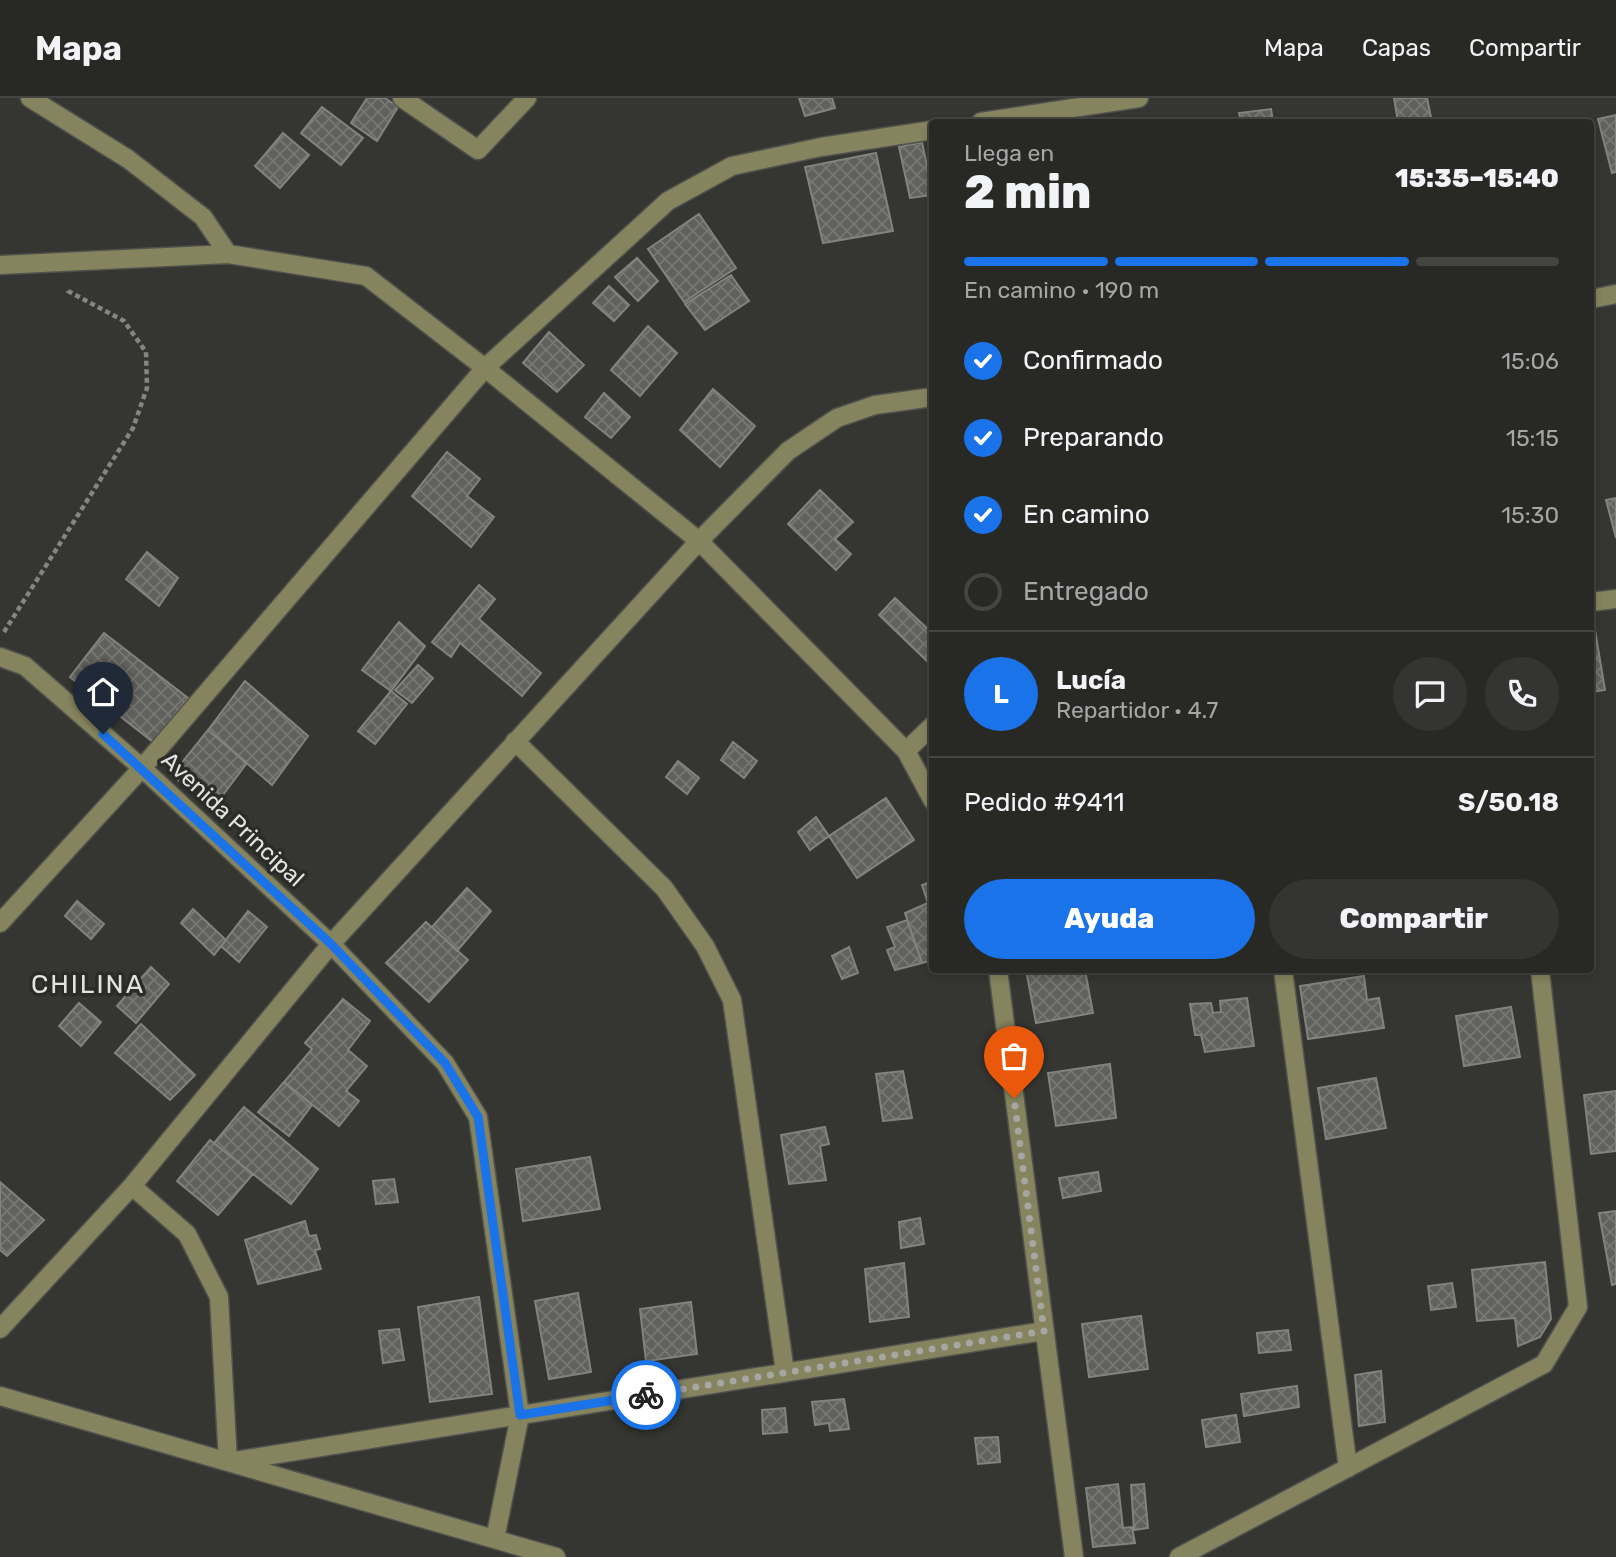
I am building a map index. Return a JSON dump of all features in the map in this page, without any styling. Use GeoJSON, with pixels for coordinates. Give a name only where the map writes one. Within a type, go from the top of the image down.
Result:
{"type":"FeatureCollection","features":[{"type":"Feature","properties":{"kind":"street"},"geometry":{"type":"LineString","coordinates":[[30,98],[128,159],[204,217],[228,254]]}},
{"type":"Feature","properties":{"kind":"street"},"geometry":{"type":"LineString","coordinates":[[402,98],[478,150],[527,98]]}},
{"type":"Feature","properties":{"kind":"street"},"geometry":{"type":"LineString","coordinates":[[1001,119],[1139,98]]}},
{"type":"Feature","properties":{"kind":"street"},"geometry":{"type":"LineString","coordinates":[[2,919],[142,768],[485,368],[668,201],[732,166],[821,147],[929,131]]}},
{"type":"Feature","properties":{"kind":"street"},"geometry":{"type":"LineString","coordinates":[[0,265],[228,254],[366,276],[485,368],[699,541],[906,751],[929,794]]}},
{"type":"Feature","properties":{"kind":"street"},"geometry":{"type":"LineString","coordinates":[[1594,298],[1616,294]]}},
{"type":"Feature","properties":{"kind":"street"},"geometry":{"type":"LineString","coordinates":[[0,1329],[132,1186],[331,944],[699,541],[788,451],[837,418],[875,405],[929,398]]}},
{"type":"Feature","properties":{"kind":"street"},"geometry":{"type":"LineString","coordinates":[[1594,602],[1616,599]]}},
{"type":"Feature","properties":{"kind":"street","name":"Avenida Principal"},"geometry":{"type":"LineString","coordinates":[[0,657],[25,666],[142,768],[331,944],[445,1063],[478,1117],[520,1415],[495,1539]]}},
{"type":"Feature","properties":{"kind":"street"},"geometry":{"type":"LineString","coordinates":[[906,751],[929,729]]}},
{"type":"Feature","properties":{"kind":"street"},"geometry":{"type":"LineString","coordinates":[[515,741],[664,888],[705,946],[732,1000],[785,1373]]}},
{"type":"Feature","properties":{"kind":"street"},"geometry":{"type":"LineString","coordinates":[[998,973],[1074,1557]]}},
{"type":"Feature","properties":{"kind":"street"},"geometry":{"type":"LineString","coordinates":[[1283,973],[1348,1468]]}},
{"type":"Feature","properties":{"kind":"street"},"geometry":{"type":"LineString","coordinates":[[1179,1557],[1544,1364],[1578,1307],[1540,973]]}},
{"type":"Feature","properties":{"kind":"street"},"geometry":{"type":"LineString","coordinates":[[132,1186],[187,1234],[219,1297],[228,1462]]}},
{"type":"Feature","properties":{"kind":"street"},"geometry":{"type":"LineString","coordinates":[[228,1462],[1044,1331]]}},
{"type":"Feature","properties":{"kind":"street"},"geometry":{"type":"LineString","coordinates":[[0,1396],[556,1557]]}},
{"type":"Feature","properties":{"kind":"path"},"geometry":{"type":"LineString","coordinates":[[0,639],[133,428],[148,388],[146,352],[124,321],[68,291],[63,263]]}},
{"type":"Feature","properties":{"kind":"building"},"geometry":{"type":"Polygon","coordinates":[[[367,98],[385,98],[398,107],[377,141],[351,123],[367,98]]]}},
{"type":"Feature","properties":{"kind":"building"},"geometry":{"type":"Polygon","coordinates":[[[799,98],[832,98],[835,108],[805,116],[799,98]]]}},
{"type":"Feature","properties":{"kind":"building"},"geometry":{"type":"Polygon","coordinates":[[[1394,98],[1427,98],[1431,119],[1398,119],[1394,98]]]}},
{"type":"Feature","properties":{"kind":"building"},"geometry":{"type":"Polygon","coordinates":[[[322,107],[363,138],[341,165],[301,133],[322,107]]]}},
{"type":"Feature","properties":{"kind":"building"},"geometry":{"type":"Polygon","coordinates":[[[1271,109],[1273,119],[1240,119],[1239,113],[1271,109]]]}},
{"type":"Feature","properties":{"kind":"building"},"geometry":{"type":"Polygon","coordinates":[[[1616,115],[1616,172],[1612,173],[1598,119],[1616,115]]]}},
{"type":"Feature","properties":{"kind":"building"},"geometry":{"type":"Polygon","coordinates":[[[283,133],[309,155],[280,188],[255,166],[283,133]]]}},
{"type":"Feature","properties":{"kind":"building"},"geometry":{"type":"Polygon","coordinates":[[[922,142],[929,176],[929,196],[910,198],[899,147],[922,142]]]}},
{"type":"Feature","properties":{"kind":"building"},"geometry":{"type":"Polygon","coordinates":[[[876,153],[893,231],[823,243],[805,167],[876,153]]]}},
{"type":"Feature","properties":{"kind":"building"},"geometry":{"type":"Polygon","coordinates":[[[699,214],[736,268],[684,302],[648,249],[699,214]]]}},
{"type":"Feature","properties":{"kind":"building"},"geometry":{"type":"Polygon","coordinates":[[[637,258],[658,281],[638,301],[615,277],[637,258]]]}},
{"type":"Feature","properties":{"kind":"building"},"geometry":{"type":"Polygon","coordinates":[[[731,275],[749,301],[705,330],[685,304],[731,275]]]}},
{"type":"Feature","properties":{"kind":"building"},"geometry":{"type":"Polygon","coordinates":[[[609,286],[629,305],[614,321],[593,303],[609,286]]]}},
{"type":"Feature","properties":{"kind":"building"},"geometry":{"type":"Polygon","coordinates":[[[648,326],[677,353],[640,396],[611,370],[648,326]]]}},
{"type":"Feature","properties":{"kind":"building"},"geometry":{"type":"Polygon","coordinates":[[[549,332],[584,365],[557,392],[523,363],[549,332]]]}},
{"type":"Feature","properties":{"kind":"building"},"geometry":{"type":"Polygon","coordinates":[[[713,389],[755,426],[720,467],[680,430],[713,389]]]}},
{"type":"Feature","properties":{"kind":"building"},"geometry":{"type":"Polygon","coordinates":[[[604,393],[630,417],[611,438],[585,417],[604,393]]]}},
{"type":"Feature","properties":{"kind":"building"},"geometry":{"type":"Polygon","coordinates":[[[447,452],[480,479],[467,496],[494,517],[471,547],[412,496],[447,452]]]}},
{"type":"Feature","properties":{"kind":"building"},"geometry":{"type":"Polygon","coordinates":[[[820,490],[853,522],[835,539],[851,554],[836,570],[788,524],[820,490]]]}},
{"type":"Feature","properties":{"kind":"building"},"geometry":{"type":"Polygon","coordinates":[[[1616,498],[1616,538],[1606,500],[1616,498]]]}},
{"type":"Feature","properties":{"kind":"building"},"geometry":{"type":"Polygon","coordinates":[[[147,552],[178,578],[159,606],[126,579],[147,552]]]}},
{"type":"Feature","properties":{"kind":"building"},"geometry":{"type":"Polygon","coordinates":[[[479,585],[495,599],[479,619],[541,673],[522,696],[460,643],[451,657],[432,642],[479,585]]]}},
{"type":"Feature","properties":{"kind":"building"},"geometry":{"type":"Polygon","coordinates":[[[895,598],[929,630],[929,663],[879,615],[895,598]]]}},
{"type":"Feature","properties":{"kind":"building"},"geometry":{"type":"Polygon","coordinates":[[[399,622],[425,646],[391,691],[362,670],[399,622]]]}},
{"type":"Feature","properties":{"kind":"building"},"geometry":{"type":"Polygon","coordinates":[[[1594,630],[1595,630],[1605,690],[1594,692],[1594,630]]]}},
{"type":"Feature","properties":{"kind":"building"},"geometry":{"type":"Polygon","coordinates":[[[104,633],[188,698],[153,742],[70,677],[104,633]]]}},
{"type":"Feature","properties":{"kind":"building"},"geometry":{"type":"Polygon","coordinates":[[[418,665],[433,678],[412,703],[395,690],[418,665]]]}},
{"type":"Feature","properties":{"kind":"building"},"geometry":{"type":"Polygon","coordinates":[[[245,681],[308,736],[272,785],[208,730],[245,681]]]}},
{"type":"Feature","properties":{"kind":"building"},"geometry":{"type":"Polygon","coordinates":[[[391,691],[407,704],[375,744],[358,731],[391,691]]]}},
{"type":"Feature","properties":{"kind":"building"},"geometry":{"type":"Polygon","coordinates":[[[208,730],[247,763],[213,808],[172,775],[208,730]]]}},
{"type":"Feature","properties":{"kind":"building"},"geometry":{"type":"Polygon","coordinates":[[[733,742],[757,761],[744,778],[721,760],[733,742]]]}},
{"type":"Feature","properties":{"kind":"building"},"geometry":{"type":"Polygon","coordinates":[[[678,761],[699,778],[687,794],[666,777],[678,761]]]}},
{"type":"Feature","properties":{"kind":"building"},"geometry":{"type":"Polygon","coordinates":[[[886,798],[914,840],[857,878],[829,836],[886,798]]]}},
{"type":"Feature","properties":{"kind":"building"},"geometry":{"type":"Polygon","coordinates":[[[816,817],[829,836],[810,850],[798,832],[816,817]]]}},
{"type":"Feature","properties":{"kind":"building"},"geometry":{"type":"Polygon","coordinates":[[[929,882],[929,961],[922,963],[905,913],[928,903],[922,885],[929,882]]]}},
{"type":"Feature","properties":{"kind":"building"},"geometry":{"type":"Polygon","coordinates":[[[467,888],[491,911],[457,951],[432,927],[467,888]]]}},
{"type":"Feature","properties":{"kind":"building"},"geometry":{"type":"Polygon","coordinates":[[[77,901],[104,924],[91,939],[65,916],[77,901]]]}},
{"type":"Feature","properties":{"kind":"building"},"geometry":{"type":"Polygon","coordinates":[[[193,909],[226,940],[214,955],[181,923],[193,909]]]}},
{"type":"Feature","properties":{"kind":"building"},"geometry":{"type":"Polygon","coordinates":[[[248,911],[267,927],[239,962],[221,946],[248,911]]]}},
{"type":"Feature","properties":{"kind":"building"},"geometry":{"type":"Polygon","coordinates":[[[907,920],[922,963],[895,970],[887,950],[895,947],[887,927],[907,920]]]}},
{"type":"Feature","properties":{"kind":"building"},"geometry":{"type":"Polygon","coordinates":[[[426,922],[468,960],[429,1002],[386,963],[426,922]]]}},
{"type":"Feature","properties":{"kind":"building"},"geometry":{"type":"Polygon","coordinates":[[[849,947],[858,973],[842,979],[832,956],[849,947]]]}},
{"type":"Feature","properties":{"kind":"building"},"geometry":{"type":"Polygon","coordinates":[[[151,967],[169,984],[136,1023],[117,1006],[151,967]]]}},
{"type":"Feature","properties":{"kind":"building"},"geometry":{"type":"Polygon","coordinates":[[[1027,973],[1086,973],[1093,1013],[1036,1023],[1027,973]]]}},
{"type":"Feature","properties":{"kind":"building"},"geometry":{"type":"Polygon","coordinates":[[[1364,976],[1367,1000],[1379,998],[1384,1028],[1308,1039],[1300,986],[1364,976]]]}},
{"type":"Feature","properties":{"kind":"building"},"geometry":{"type":"Polygon","coordinates":[[[1247,998],[1254,1046],[1205,1052],[1201,1035],[1195,1035],[1190,1004],[1211,1003],[1213,1013],[1221,1012],[1220,1001],[1247,998]]]}},
{"type":"Feature","properties":{"kind":"building"},"geometry":{"type":"Polygon","coordinates":[[[343,999],[370,1021],[348,1050],[367,1066],[346,1091],[359,1101],[339,1126],[284,1082],[312,1049],[305,1043],[343,999]]]}},
{"type":"Feature","properties":{"kind":"building"},"geometry":{"type":"Polygon","coordinates":[[[79,1003],[101,1022],[81,1046],[59,1026],[79,1003]]]}},
{"type":"Feature","properties":{"kind":"building"},"geometry":{"type":"Polygon","coordinates":[[[1511,1007],[1520,1057],[1464,1066],[1456,1016],[1511,1007]]]}},
{"type":"Feature","properties":{"kind":"building"},"geometry":{"type":"Polygon","coordinates":[[[141,1024],[195,1075],[170,1100],[115,1053],[141,1024]]]}},
{"type":"Feature","properties":{"kind":"building"},"geometry":{"type":"Polygon","coordinates":[[[1110,1064],[1116,1118],[1056,1126],[1048,1073],[1110,1064]]]}},
{"type":"Feature","properties":{"kind":"building"},"geometry":{"type":"Polygon","coordinates":[[[903,1071],[912,1118],[883,1121],[876,1074],[903,1071]]]}},
{"type":"Feature","properties":{"kind":"building"},"geometry":{"type":"Polygon","coordinates":[[[1376,1078],[1386,1128],[1326,1139],[1318,1088],[1376,1078]]]}},
{"type":"Feature","properties":{"kind":"building"},"geometry":{"type":"Polygon","coordinates":[[[284,1082],[312,1105],[289,1136],[258,1112],[284,1082]]]}},
{"type":"Feature","properties":{"kind":"building"},"geometry":{"type":"Polygon","coordinates":[[[1616,1091],[1616,1151],[1591,1154],[1584,1095],[1616,1091]]]}},
{"type":"Feature","properties":{"kind":"building"},"geometry":{"type":"Polygon","coordinates":[[[244,1107],[318,1169],[291,1204],[214,1143],[244,1107]]]}},
{"type":"Feature","properties":{"kind":"building"},"geometry":{"type":"Polygon","coordinates":[[[825,1127],[829,1144],[820,1146],[826,1180],[789,1184],[781,1135],[825,1127]]]}},
{"type":"Feature","properties":{"kind":"building"},"geometry":{"type":"Polygon","coordinates":[[[210,1140],[253,1174],[218,1215],[177,1181],[210,1140]]]}},
{"type":"Feature","properties":{"kind":"building"},"geometry":{"type":"Polygon","coordinates":[[[590,1157],[600,1209],[523,1221],[516,1169],[590,1157]]]}},
{"type":"Feature","properties":{"kind":"building"},"geometry":{"type":"Polygon","coordinates":[[[1098,1172],[1101,1191],[1063,1198],[1059,1178],[1098,1172]]]}},
{"type":"Feature","properties":{"kind":"building"},"geometry":{"type":"Polygon","coordinates":[[[394,1179],[398,1202],[376,1204],[373,1181],[394,1179]]]}},
{"type":"Feature","properties":{"kind":"building"},"geometry":{"type":"Polygon","coordinates":[[[0,1182],[44,1220],[7,1256],[0,1250],[0,1182]]]}},
{"type":"Feature","properties":{"kind":"building"},"geometry":{"type":"Polygon","coordinates":[[[1616,1211],[1616,1284],[1612,1285],[1599,1213],[1616,1211]]]}},
{"type":"Feature","properties":{"kind":"building"},"geometry":{"type":"Polygon","coordinates":[[[920,1218],[924,1244],[901,1248],[899,1222],[920,1218]]]}},
{"type":"Feature","properties":{"kind":"building"},"geometry":{"type":"Polygon","coordinates":[[[305,1221],[309,1236],[316,1235],[320,1249],[315,1250],[321,1269],[258,1284],[245,1240],[305,1221]]]}},
{"type":"Feature","properties":{"kind":"building"},"geometry":{"type":"Polygon","coordinates":[[[1545,1262],[1551,1319],[1540,1337],[1518,1346],[1515,1318],[1477,1321],[1472,1270],[1545,1262]]]}},
{"type":"Feature","properties":{"kind":"building"},"geometry":{"type":"Polygon","coordinates":[[[904,1263],[909,1317],[870,1322],[865,1269],[904,1263]]]}},
{"type":"Feature","properties":{"kind":"building"},"geometry":{"type":"Polygon","coordinates":[[[1452,1283],[1456,1307],[1431,1310],[1428,1286],[1452,1283]]]}},
{"type":"Feature","properties":{"kind":"building"},"geometry":{"type":"Polygon","coordinates":[[[578,1293],[591,1372],[549,1379],[535,1301],[578,1293]]]}},
{"type":"Feature","properties":{"kind":"building"},"geometry":{"type":"Polygon","coordinates":[[[479,1297],[492,1394],[430,1402],[418,1307],[479,1297]]]}},
{"type":"Feature","properties":{"kind":"building"},"geometry":{"type":"Polygon","coordinates":[[[691,1302],[697,1354],[646,1361],[640,1309],[691,1302]]]}},
{"type":"Feature","properties":{"kind":"building"},"geometry":{"type":"Polygon","coordinates":[[[1141,1316],[1148,1369],[1089,1377],[1082,1324],[1141,1316]]]}},
{"type":"Feature","properties":{"kind":"building"},"geometry":{"type":"Polygon","coordinates":[[[399,1329],[404,1360],[383,1363],[379,1331],[399,1329]]]}},
{"type":"Feature","properties":{"kind":"building"},"geometry":{"type":"Polygon","coordinates":[[[1288,1330],[1291,1350],[1259,1353],[1257,1333],[1288,1330]]]}},
{"type":"Feature","properties":{"kind":"building"},"geometry":{"type":"Polygon","coordinates":[[[1381,1371],[1385,1422],[1359,1426],[1355,1375],[1381,1371]]]}},
{"type":"Feature","properties":{"kind":"building"},"geometry":{"type":"Polygon","coordinates":[[[1297,1386],[1299,1407],[1244,1416],[1241,1394],[1297,1386]]]}},
{"type":"Feature","properties":{"kind":"building"},"geometry":{"type":"Polygon","coordinates":[[[844,1399],[849,1429],[830,1431],[829,1423],[815,1425],[812,1402],[844,1399]]]}},
{"type":"Feature","properties":{"kind":"building"},"geometry":{"type":"Polygon","coordinates":[[[785,1408],[787,1432],[763,1434],[762,1410],[785,1408]]]}},
{"type":"Feature","properties":{"kind":"building"},"geometry":{"type":"Polygon","coordinates":[[[1236,1415],[1240,1442],[1206,1447],[1202,1420],[1236,1415]]]}},
{"type":"Feature","properties":{"kind":"building"},"geometry":{"type":"Polygon","coordinates":[[[998,1437],[1000,1462],[978,1464],[975,1438],[998,1437]]]}},
{"type":"Feature","properties":{"kind":"building"},"geometry":{"type":"Polygon","coordinates":[[[1118,1484],[1123,1528],[1132,1527],[1135,1543],[1093,1547],[1086,1488],[1118,1484]]]}},
{"type":"Feature","properties":{"kind":"building"},"geometry":{"type":"Polygon","coordinates":[[[1144,1484],[1148,1528],[1134,1530],[1131,1485],[1144,1484]]]}},
{"type":"Feature","properties":{"kind":"way so far"},"geometry":{"type":"LineString","coordinates":[[646,1395],[1044,1331],[1014,1098]]}},
{"type":"Feature","properties":{"kind":"district","name":"CHILINA"},"geometry":{"type":"Point","coordinates":[88,984]}},
{"type":"Feature","properties":{"kind":"route"},"geometry":{"type":"LineString","coordinates":[[103,734],[331,944],[445,1063],[478,1117],[520,1415],[646,1395]]}}]}
